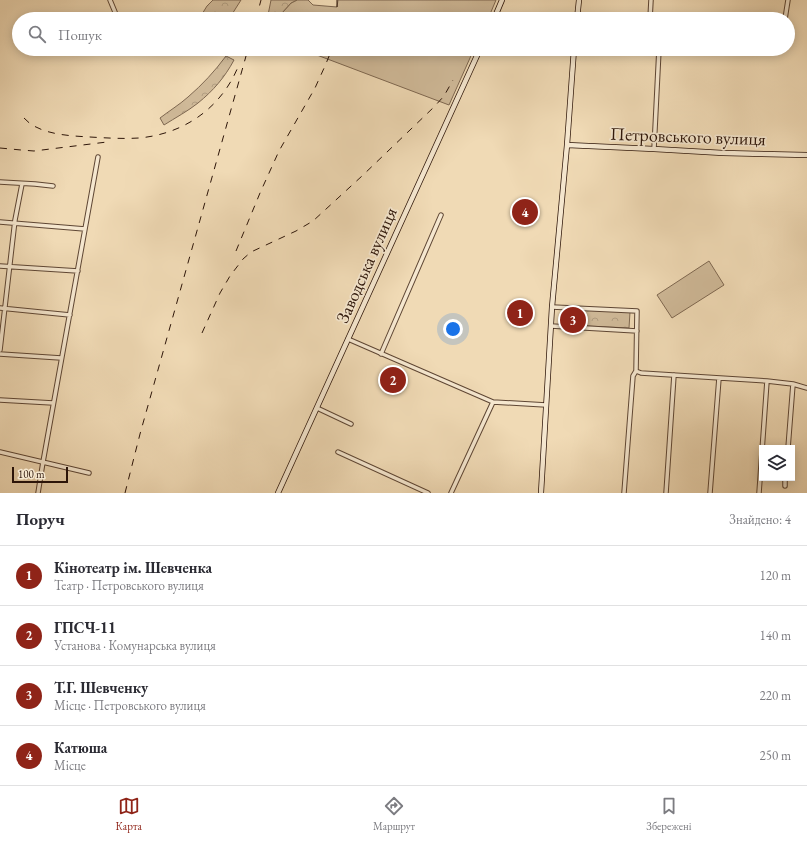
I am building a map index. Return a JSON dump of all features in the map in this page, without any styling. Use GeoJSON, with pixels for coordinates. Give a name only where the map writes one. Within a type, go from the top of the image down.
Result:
{"type":"FeatureCollection","features":[{"type":"Feature","properties":{"kind":"main road"},"geometry":{"type":"LineString","coordinates":[[497,12],[502,0]]}},
{"type":"Feature","properties":{"kind":"main road"},"geometry":{"type":"LineString","coordinates":[[578,12],[579,0]]}},
{"type":"Feature","properties":{"kind":"main road","name":"Заводська вулиця"},"geometry":{"type":"LineString","coordinates":[[278,493],[477,56]]}},
{"type":"Feature","properties":{"kind":"main road"},"geometry":{"type":"LineString","coordinates":[[540,493],[552,307],[573,56]]}},
{"type":"Feature","properties":{"kind":"main road","name":"Петровського вулиця"},"geometry":{"type":"LineString","coordinates":[[567,145],[723,153],[807,155]]}},
{"type":"Feature","properties":{"kind":"street"},"geometry":{"type":"LineString","coordinates":[[110,0],[116,12]]}},
{"type":"Feature","properties":{"kind":"street"},"geometry":{"type":"LineString","coordinates":[[650,12],[651,0]]}},
{"type":"Feature","properties":{"kind":"street"},"geometry":{"type":"LineString","coordinates":[[786,12],[788,0]]}},
{"type":"Feature","properties":{"kind":"street"},"geometry":{"type":"LineString","coordinates":[[654,149],[659,56]]}},
{"type":"Feature","properties":{"kind":"street"},"geometry":{"type":"LineString","coordinates":[[38,493],[98,157]]}},
{"type":"Feature","properties":{"kind":"street"},"geometry":{"type":"LineString","coordinates":[[0,182],[53,186]]}},
{"type":"Feature","properties":{"kind":"street"},"geometry":{"type":"LineString","coordinates":[[0,350],[15,223],[22,184]]}},
{"type":"Feature","properties":{"kind":"street"},"geometry":{"type":"LineString","coordinates":[[381,354],[441,215]]}},
{"type":"Feature","properties":{"kind":"street"},"geometry":{"type":"LineString","coordinates":[[0,222],[85,229]]}},
{"type":"Feature","properties":{"kind":"street"},"geometry":{"type":"LineString","coordinates":[[0,266],[78,271]]}},
{"type":"Feature","properties":{"kind":"street"},"geometry":{"type":"LineString","coordinates":[[552,307],[637,311],[636,371],[633,376],[624,493]]}},
{"type":"Feature","properties":{"kind":"street"},"geometry":{"type":"LineString","coordinates":[[0,308],[70,315]]}},
{"type":"Feature","properties":{"kind":"street"},"geometry":{"type":"LineString","coordinates":[[551,326],[637,330]]}},
{"type":"Feature","properties":{"kind":"street"},"geometry":{"type":"LineString","coordinates":[[348,339],[493,402],[546,405]]}},
{"type":"Feature","properties":{"kind":"street"},"geometry":{"type":"LineString","coordinates":[[0,354],[61,358]]}},
{"type":"Feature","properties":{"kind":"street"},"geometry":{"type":"LineString","coordinates":[[636,371],[641,373],[767,381],[794,384],[807,388]]}},
{"type":"Feature","properties":{"kind":"street"},"geometry":{"type":"LineString","coordinates":[[666,493],[674,375]]}},
{"type":"Feature","properties":{"kind":"street"},"geometry":{"type":"LineString","coordinates":[[710,493],[719,378]]}},
{"type":"Feature","properties":{"kind":"street"},"geometry":{"type":"LineString","coordinates":[[759,493],[767,381]]}},
{"type":"Feature","properties":{"kind":"street"},"geometry":{"type":"LineString","coordinates":[[788,445],[794,384]]}},
{"type":"Feature","properties":{"kind":"street"},"geometry":{"type":"LineString","coordinates":[[0,400],[53,403]]}},
{"type":"Feature","properties":{"kind":"street"},"geometry":{"type":"LineString","coordinates":[[451,493],[493,402]]}},
{"type":"Feature","properties":{"kind":"street"},"geometry":{"type":"LineString","coordinates":[[317,408],[351,424]]}},
{"type":"Feature","properties":{"kind":"street"},"geometry":{"type":"LineString","coordinates":[[0,452],[89,473]]}},
{"type":"Feature","properties":{"kind":"street"},"geometry":{"type":"LineString","coordinates":[[338,452],[428,493]]}},
{"type":"Feature","properties":{"kind":"street"},"geometry":{"type":"LineString","coordinates":[[785,481],[785,486]]}},
{"type":"Feature","properties":{"kind":"green space"},"geometry":{"type":"Polygon","coordinates":[[[213,0],[241,0],[233,12],[203,12],[213,0]]]}},
{"type":"Feature","properties":{"kind":"green space"},"geometry":{"type":"Polygon","coordinates":[[[271,0],[297,0],[291,3],[283,12],[269,12],[271,0]]]}},
{"type":"Feature","properties":{"kind":"green space"},"geometry":{"type":"Polygon","coordinates":[[[297,0],[308,0],[313,5],[337,7],[338,0],[496,0],[491,12],[283,12],[291,3],[297,0]]]}},
{"type":"Feature","properties":{"kind":"green space"},"geometry":{"type":"Polygon","coordinates":[[[226,56],[234,60],[214,89],[186,112],[164,125],[160,118],[185,100],[198,88],[226,56]]]}},
{"type":"Feature","properties":{"kind":"green space"},"geometry":{"type":"Polygon","coordinates":[[[320,56],[471,56],[449,105],[320,56]]]}},
{"type":"Feature","properties":{"kind":"green space"},"geometry":{"type":"Polygon","coordinates":[[[709,261],[724,285],[672,318],[657,295],[709,261]]]}},
{"type":"Feature","properties":{"kind":"green space"},"geometry":{"type":"Polygon","coordinates":[[[566,309],[630,312],[629,328],[566,325],[566,309]]]}},
{"type":"Feature","properties":{"kind":"railway"},"geometry":{"type":"LineString","coordinates":[[258,12],[261,0]]}},
{"type":"Feature","properties":{"kind":"railway"},"geometry":{"type":"LineString","coordinates":[[337,0],[337,12]]}},
{"type":"Feature","properties":{"kind":"railway"},"geometry":{"type":"LineString","coordinates":[[125,493],[140,434],[246,56]]}},
{"type":"Feature","properties":{"kind":"railway"},"geometry":{"type":"LineString","coordinates":[[236,251],[279,151],[315,88],[329,56]]}},
{"type":"Feature","properties":{"kind":"railway"},"geometry":{"type":"LineString","coordinates":[[24,118],[40,129],[83,137],[139,138],[155,135],[186,125],[199,116],[222,95],[231,82],[238,67]]}},
{"type":"Feature","properties":{"kind":"railway"},"geometry":{"type":"LineString","coordinates":[[202,333],[220,293],[230,276],[243,259],[251,252],[296,231],[313,221],[434,107],[444,96],[453,80]]}},
{"type":"Feature","properties":{"kind":"railway"},"geometry":{"type":"LineString","coordinates":[[0,148],[34,151],[107,142]]}},
{"type":"Feature","properties":{"kind":"place","name":"Катюша"},"geometry":{"type":"Point","coordinates":[525,212]}},
{"type":"Feature","properties":{"kind":"place","name":"Кінотеатр ім. Шевченка"},"geometry":{"type":"Point","coordinates":[520,313]}},
{"type":"Feature","properties":{"kind":"place","name":"Т.Г. Шевченку"},"geometry":{"type":"Point","coordinates":[573,320]}},
{"type":"Feature","properties":{"kind":"place","name":"ГПСЧ-11"},"geometry":{"type":"Point","coordinates":[393,380]}}]}
